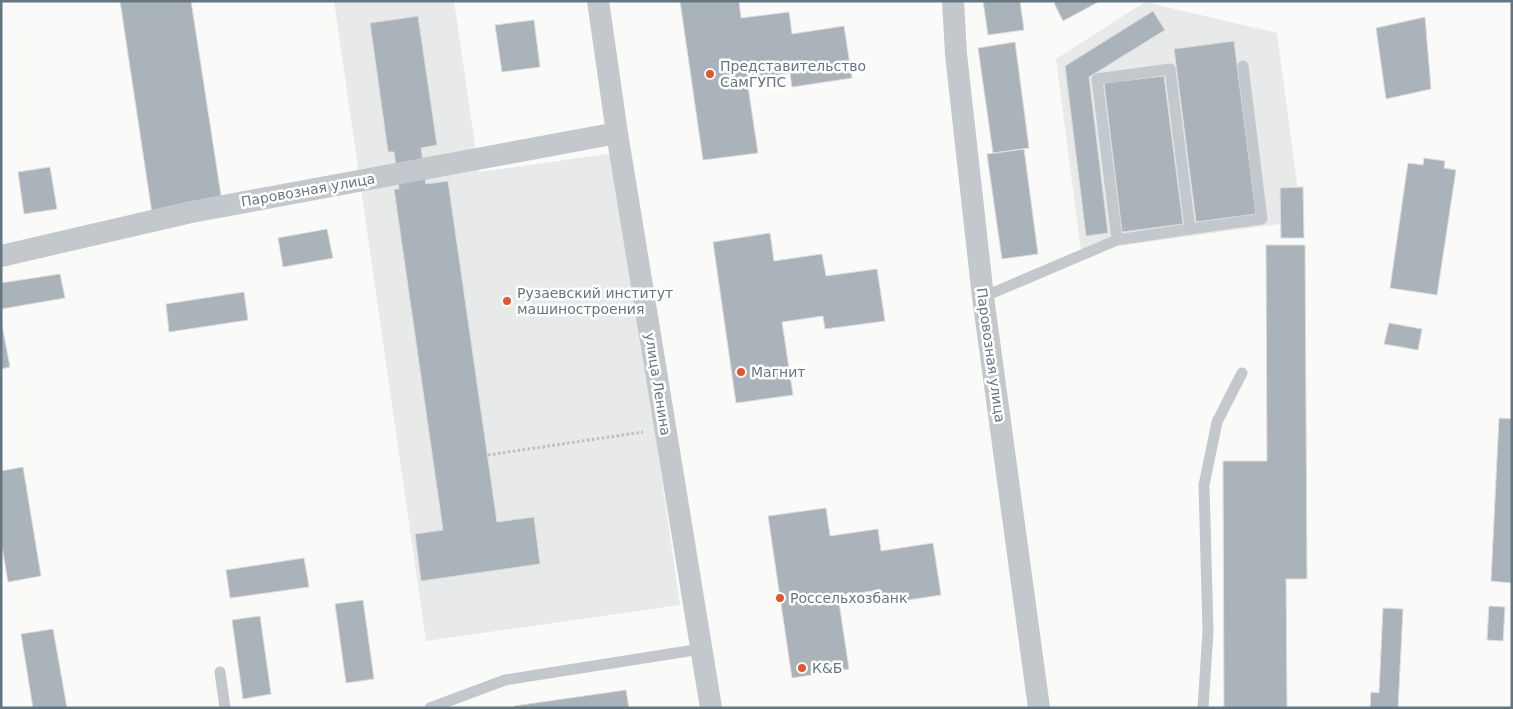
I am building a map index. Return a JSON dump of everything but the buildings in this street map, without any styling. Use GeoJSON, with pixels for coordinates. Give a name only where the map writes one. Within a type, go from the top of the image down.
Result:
{"type":"FeatureCollection","features":[{"type":"Feature","properties":{"kind":"street","name":"улица Ленина"},"geometry":{"type":"LineString","coordinates":[[598,1],[617,133],[711,708]]}},
{"type":"Feature","properties":{"kind":"street","name":"Паровозная улица"},"geometry":{"type":"LineString","coordinates":[[953,1],[956,54],[983,296],[1039,708]]}},
{"type":"Feature","properties":{"kind":"street","name":"Паровозная улица"},"geometry":{"type":"LineString","coordinates":[[1,256],[191,212],[617,133]]}},
{"type":"Feature","properties":{"kind":"lane"},"geometry":{"type":"LineString","coordinates":[[983,296],[1117,240],[1262,219],[1243,66]]}},
{"type":"Feature","properties":{"kind":"lane"},"geometry":{"type":"LineString","coordinates":[[1117,240],[1097,79],[1170,68],[1190,229]]}},
{"type":"Feature","properties":{"kind":"lane"},"geometry":{"type":"LineString","coordinates":[[1203,708],[1208,632],[1204,485],[1217,422],[1242,373]]}},
{"type":"Feature","properties":{"kind":"lane"},"geometry":{"type":"LineString","coordinates":[[430,708],[505,680],[701,649]]}},
{"type":"Feature","properties":{"kind":"lane"},"geometry":{"type":"LineString","coordinates":[[220,672],[225,708]]}},
{"type":"Feature","properties":{"kind":"path"},"geometry":{"type":"LineString","coordinates":[[488,455],[665,429]]}},
{"type":"Feature","properties":{"kind":"shaded area","name":"Рузаевский институт машиностроения"},"geometry":{"type":"Polygon","coordinates":[[[334,1],[454,1],[479,172],[615,153],[680,605],[426,641],[334,1]]]}},
{"type":"Feature","properties":{"kind":"shaded area"},"geometry":{"type":"Polygon","coordinates":[[[1145,2],[1277,33],[1302,221],[1081,251],[1056,59],[1145,2]]]}},
{"type":"Feature","properties":{"kind":"place","name":"Представительство СамГУПС"},"geometry":{"type":"Point","coordinates":[710,74]}},
{"type":"Feature","properties":{"kind":"place","name":"Рузаевский институт машиностроения"},"geometry":{"type":"Point","coordinates":[507,301]}},
{"type":"Feature","properties":{"kind":"place","name":"Магнит"},"geometry":{"type":"Point","coordinates":[741,372]}},
{"type":"Feature","properties":{"kind":"place","name":"Россельхозбанк"},"geometry":{"type":"Point","coordinates":[780,598]}},
{"type":"Feature","properties":{"kind":"place","name":"К&Б"},"geometry":{"type":"Point","coordinates":[802,668]}}]}
